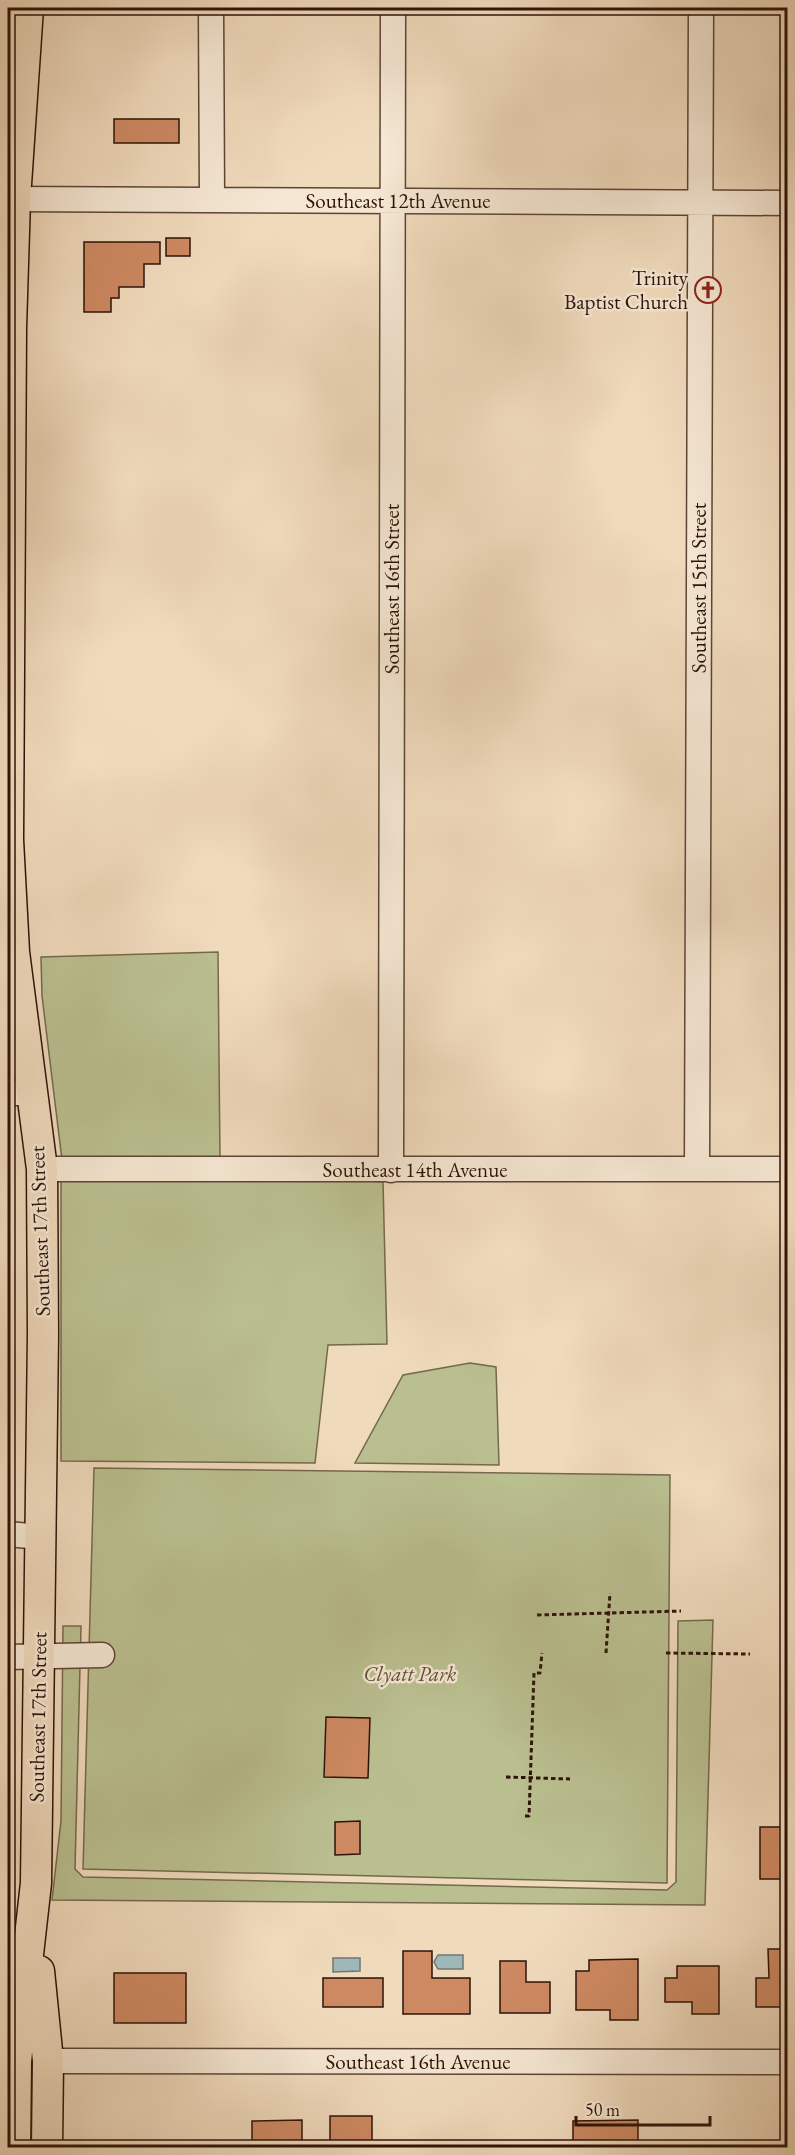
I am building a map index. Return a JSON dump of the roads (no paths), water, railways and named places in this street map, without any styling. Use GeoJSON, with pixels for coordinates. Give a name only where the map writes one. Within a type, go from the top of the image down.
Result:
{"type":"FeatureCollection","features":[{"type":"Feature","properties":{"kind":"main road","name":"Southeast 17th Street"},"geometry":{"type":"LineString","coordinates":[[28,8],[15,81],[11,199],[8,840],[19,1093],[42,1169],[39,1657],[34,1917],[48,2061],[47,2148]]}},
{"type":"Feature","properties":{"kind":"main road","name":"Southeast 17th Street"},"geometry":{"type":"LineString","coordinates":[[15,2148],[12,2061],[34,1917]]}},
{"type":"Feature","properties":{"kind":"street"},"geometry":{"type":"LineString","coordinates":[[211,8],[212,200]]}},
{"type":"Feature","properties":{"kind":"street","name":"Southeast 16th Street"},"geometry":{"type":"LineString","coordinates":[[391,1170],[393,8]]}},
{"type":"Feature","properties":{"kind":"street","name":"Southeast 15th Street"},"geometry":{"type":"LineString","coordinates":[[697,1169],[701,8]]}},
{"type":"Feature","properties":{"kind":"street","name":"Southeast 12th Avenue"},"geometry":{"type":"LineString","coordinates":[[11,199],[788,203]]}},
{"type":"Feature","properties":{"kind":"street","name":"Southeast 14th Avenue"},"geometry":{"type":"LineString","coordinates":[[42,1169],[788,1169]]}},
{"type":"Feature","properties":{"kind":"street"},"geometry":{"type":"LineString","coordinates":[[8,1534],[40,1537]]}},
{"type":"Feature","properties":{"kind":"street"},"geometry":{"type":"LineString","coordinates":[[8,1657],[102,1655]]}},
{"type":"Feature","properties":{"kind":"street","name":"Southeast 16th Avenue"},"geometry":{"type":"LineString","coordinates":[[48,2061],[788,2062]]}},
{"type":"Feature","properties":{"kind":"water"},"geometry":{"type":"Polygon","coordinates":[[[438,1955],[463,1955],[463,1969],[438,1969],[434,1962],[438,1955]]]}},
{"type":"Feature","properties":{"kind":"water"},"geometry":{"type":"Polygon","coordinates":[[[333,1958],[360,1958],[360,1971],[333,1972],[333,1958]]]}},
{"type":"Feature","properties":{"kind":"place","name":"Trinity Baptist Church"},"geometry":{"type":"Point","coordinates":[708,290]}},
{"type":"Feature","properties":{"kind":"park label","name":"Clyatt Park"},"geometry":{"type":"Point","coordinates":[410,1674]}}]}
